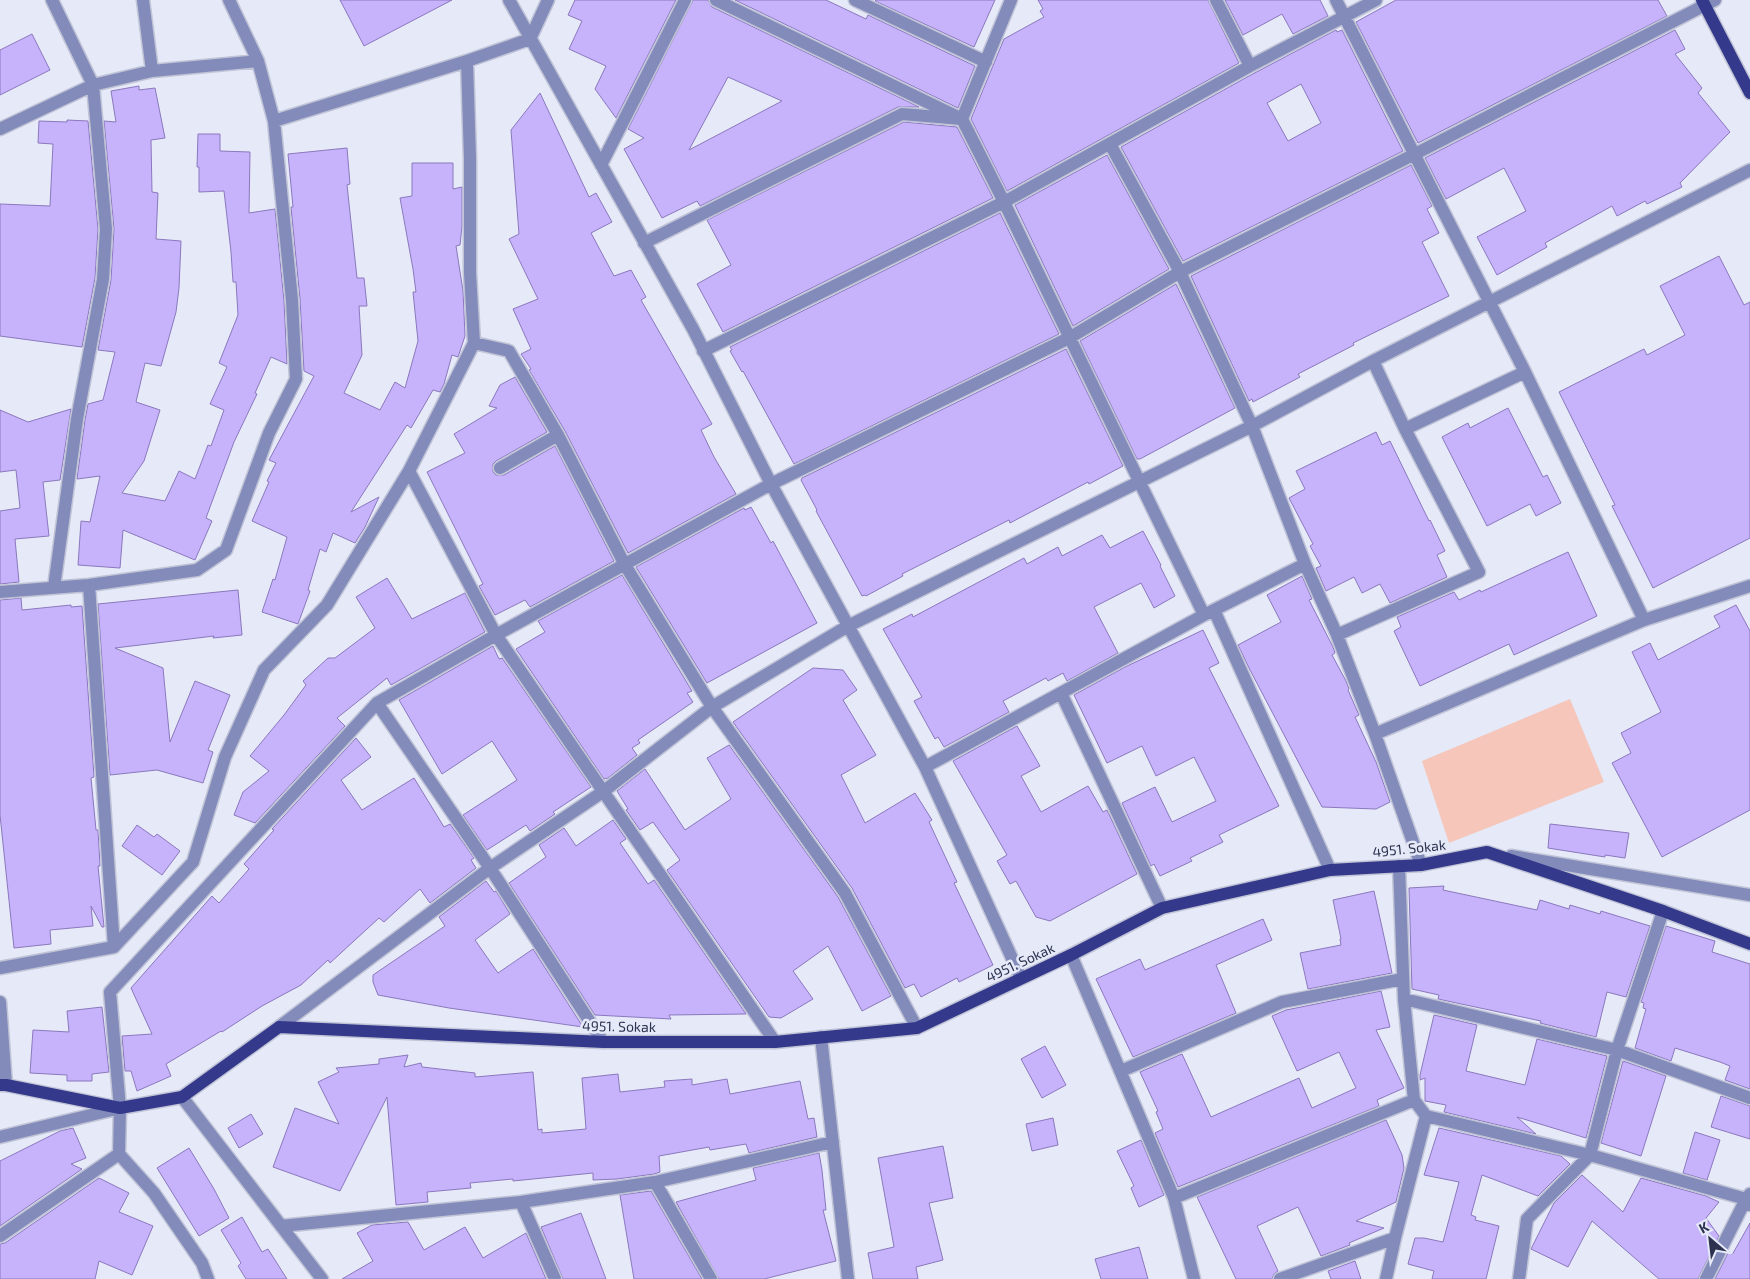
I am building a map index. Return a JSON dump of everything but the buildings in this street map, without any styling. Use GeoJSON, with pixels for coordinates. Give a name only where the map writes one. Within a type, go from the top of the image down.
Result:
{"type":"FeatureCollection","features":[{"type":"Feature","properties":{"kind":"main road"},"geometry":{"type":"LineString","coordinates":[[1707,2],[1750,93]]}},
{"type":"Feature","properties":{"kind":"main road","name":"4951. Sokak"},"geometry":{"type":"LineString","coordinates":[[279,1027],[603,1042],[775,1042],[917,1028],[1071,955],[1162,908],[1330,870],[1421,865],[1487,852],[1663,911],[1750,944]]}},
{"type":"Feature","properties":{"kind":"main road"},"geometry":{"type":"LineString","coordinates":[[3,1085],[120,1108],[182,1097],[279,1027]]}},
{"type":"Feature","properties":{"kind":"street"},"geometry":{"type":"LineString","coordinates":[[52,0],[93,85],[106,229],[103,279],[77,419],[54,587]]}},
{"type":"Feature","properties":{"kind":"street"},"geometry":{"type":"LineString","coordinates":[[143,0],[152,71]]}},
{"type":"Feature","properties":{"kind":"street"},"geometry":{"type":"LineString","coordinates":[[0,592],[89,585],[197,570],[226,550],[269,433],[296,379],[292,300],[274,121],[258,61],[229,0]]}},
{"type":"Feature","properties":{"kind":"street"},"geometry":{"type":"LineString","coordinates":[[509,0],[693,329],[772,484],[925,766],[1021,978]]}},
{"type":"Feature","properties":{"kind":"street"},"geometry":{"type":"LineString","coordinates":[[274,121],[530,39],[548,0]]}},
{"type":"Feature","properties":{"kind":"street"},"geometry":{"type":"LineString","coordinates":[[601,164],[685,0]]}},
{"type":"Feature","properties":{"kind":"street"},"geometry":{"type":"LineString","coordinates":[[716,0],[962,119],[1139,481],[1209,612],[1330,870]]}},
{"type":"Feature","properties":{"kind":"street"},"geometry":{"type":"LineString","coordinates":[[855,0],[986,62]]}},
{"type":"Feature","properties":{"kind":"street"},"geometry":{"type":"LineString","coordinates":[[962,119],[1010,0]]}},
{"type":"Feature","properties":{"kind":"street"},"geometry":{"type":"LineString","coordinates":[[1216,0],[1250,66]]}},
{"type":"Feature","properties":{"kind":"street"},"geometry":{"type":"LineString","coordinates":[[1336,0],[1525,372],[1644,620]]}},
{"type":"Feature","properties":{"kind":"street"},"geometry":{"type":"LineString","coordinates":[[703,351],[1004,202],[1250,66],[1344,15],[1376,0]]}},
{"type":"Feature","properties":{"kind":"street"},"geometry":{"type":"LineString","coordinates":[[208,1279],[202,1263],[154,1193],[119,1154],[120,1108],[110,992],[377,703],[496,635],[772,484],[1069,338],[1180,272],[1415,154],[1707,2]]}},
{"type":"Feature","properties":{"kind":"street"},"geometry":{"type":"LineString","coordinates":[[0,129],[93,85],[152,71],[258,61]]}},
{"type":"Feature","properties":{"kind":"street"},"geometry":{"type":"LineString","coordinates":[[0,968],[114,947],[193,862],[225,758],[264,670],[327,605],[409,471],[474,343],[470,273],[470,159],[466,61]]}},
{"type":"Feature","properties":{"kind":"street"},"geometry":{"type":"LineString","coordinates":[[644,243],[902,114],[962,119]]}},
{"type":"Feature","properties":{"kind":"street"},"geometry":{"type":"LineString","coordinates":[[1110,144],[1180,272],[1252,426],[1305,564],[1337,635],[1375,734],[1421,865]]}},
{"type":"Feature","properties":{"kind":"street"},"geometry":{"type":"LineString","coordinates":[[279,1027],[490,868],[604,791],[712,707],[848,626],[1252,426],[1750,170]]}},
{"type":"Feature","properties":{"kind":"street"},"geometry":{"type":"LineString","coordinates":[[474,343],[509,351],[558,435],[625,565],[712,707],[846,893],[917,1028]]}},
{"type":"Feature","properties":{"kind":"street"},"geometry":{"type":"LineString","coordinates":[[1337,635],[1479,572],[1405,429],[1374,362]]}},
{"type":"Feature","properties":{"kind":"street"},"geometry":{"type":"LineString","coordinates":[[1405,429],[1525,372]]}},
{"type":"Feature","properties":{"kind":"street"},"geometry":{"type":"LineString","coordinates":[[500,468],[558,435]]}},
{"type":"Feature","properties":{"kind":"street"},"geometry":{"type":"LineString","coordinates":[[409,471],[496,635],[775,1042]]}},
{"type":"Feature","properties":{"kind":"street"},"geometry":{"type":"LineString","coordinates":[[925,766],[1209,612],[1305,564]]}},
{"type":"Feature","properties":{"kind":"street"},"geometry":{"type":"LineString","coordinates":[[89,585],[114,947]]}},
{"type":"Feature","properties":{"kind":"street"},"geometry":{"type":"LineString","coordinates":[[1375,734],[1644,620],[1750,586]]}},
{"type":"Feature","properties":{"kind":"street"},"geometry":{"type":"LineString","coordinates":[[1061,693],[1162,908]]}},
{"type":"Feature","properties":{"kind":"street"},"geometry":{"type":"LineString","coordinates":[[377,703],[490,868],[603,1042]]}},
{"type":"Feature","properties":{"kind":"street"},"geometry":{"type":"LineString","coordinates":[[1487,852],[1750,895]]}},
{"type":"Feature","properties":{"kind":"street"},"geometry":{"type":"LineString","coordinates":[[1399,866],[1404,999],[1414,1100],[1426,1116],[1590,1155],[1749,1199],[1706,1279]]}},
{"type":"Feature","properties":{"kind":"street"},"geometry":{"type":"LineString","coordinates":[[1519,1279],[1527,1219],[1590,1155],[1617,1050],[1663,911]]}},
{"type":"Feature","properties":{"kind":"street"},"geometry":{"type":"LineString","coordinates":[[1071,955],[1174,1198],[1194,1279]]}},
{"type":"Feature","properties":{"kind":"street"},"geometry":{"type":"LineString","coordinates":[[1121,1071],[1282,1002],[1403,979]]}},
{"type":"Feature","properties":{"kind":"street"},"geometry":{"type":"LineString","coordinates":[[1404,999],[1617,1050],[1750,1098]]}},
{"type":"Feature","properties":{"kind":"street"},"geometry":{"type":"LineString","coordinates":[[0,1002],[3,1085]]}},
{"type":"Feature","properties":{"kind":"street"},"geometry":{"type":"LineString","coordinates":[[821,1037],[848,1279]]}},
{"type":"Feature","properties":{"kind":"street"},"geometry":{"type":"LineString","coordinates":[[182,1097],[322,1279]]}},
{"type":"Feature","properties":{"kind":"street"},"geometry":{"type":"LineString","coordinates":[[1174,1198],[1414,1100]]}},
{"type":"Feature","properties":{"kind":"street"},"geometry":{"type":"LineString","coordinates":[[0,1136],[120,1108]]}},
{"type":"Feature","properties":{"kind":"street"},"geometry":{"type":"LineString","coordinates":[[1386,1279],[1426,1116]]}},
{"type":"Feature","properties":{"kind":"street"},"geometry":{"type":"LineString","coordinates":[[281,1226],[521,1202],[655,1182],[833,1142]]}},
{"type":"Feature","properties":{"kind":"street"},"geometry":{"type":"LineString","coordinates":[[0,1236],[119,1154]]}},
{"type":"Feature","properties":{"kind":"street"},"geometry":{"type":"LineString","coordinates":[[655,1182],[711,1279]]}},
{"type":"Feature","properties":{"kind":"street"},"geometry":{"type":"LineString","coordinates":[[521,1202],[555,1279]]}},
{"type":"Feature","properties":{"kind":"street"},"geometry":{"type":"LineString","coordinates":[[1280,1279],[1395,1238]]}},
{"type":"Feature","properties":{"kind":"shaded area"},"geometry":{"type":"Polygon","coordinates":[[[1570,699],[1604,782],[1449,843],[1422,761],[1570,699]]]}}]}
